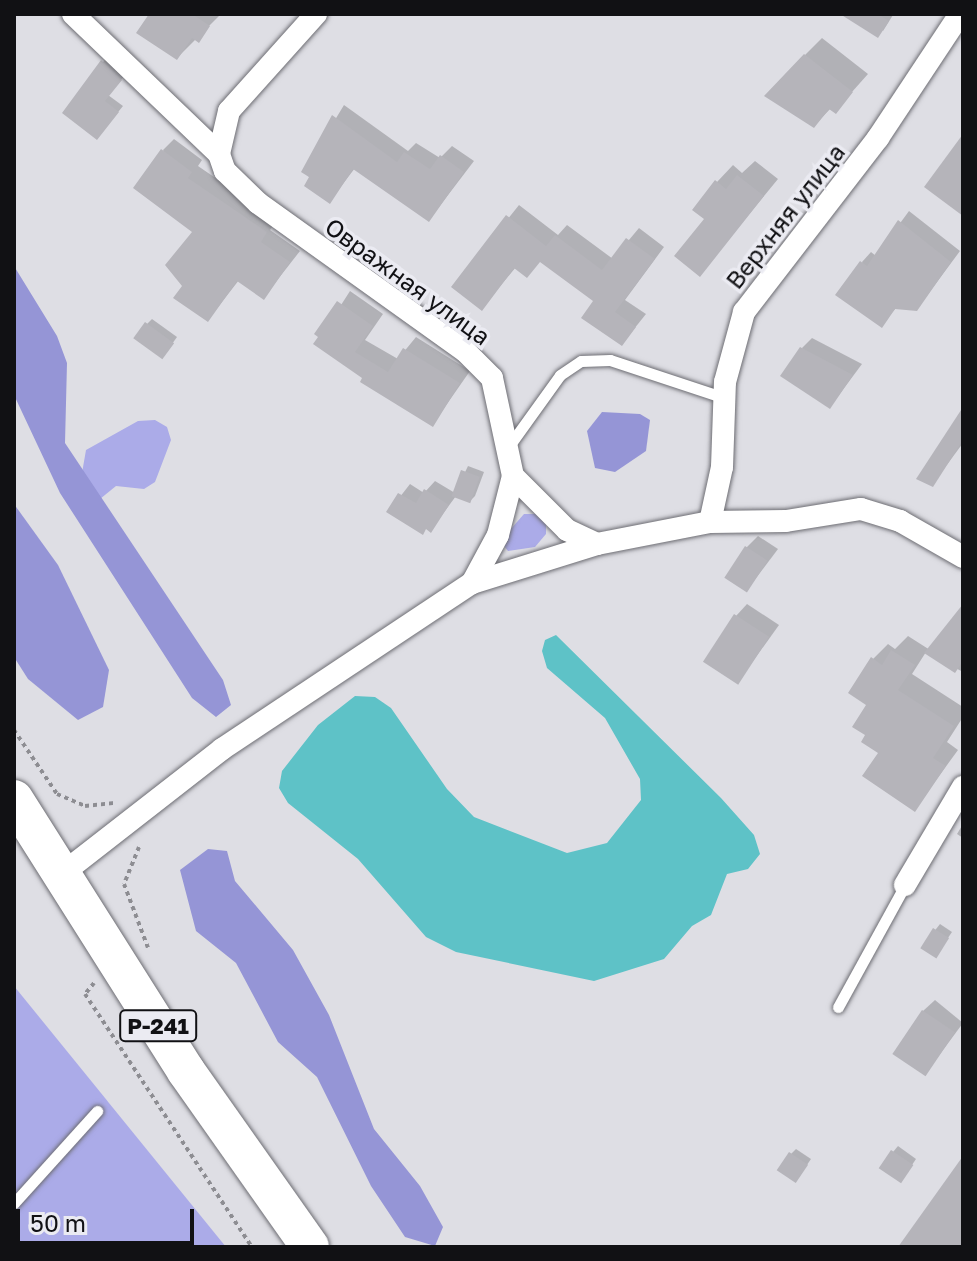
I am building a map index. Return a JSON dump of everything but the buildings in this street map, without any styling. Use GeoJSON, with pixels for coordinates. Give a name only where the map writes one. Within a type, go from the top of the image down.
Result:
{"type":"FeatureCollection","features":[{"type":"Feature","properties":{"kind":"highway","name":"Р-241"},"geometry":{"type":"LineString","coordinates":[[14,799],[186,1071],[310,1247]]}},
{"type":"Feature","properties":{"kind":"street","name":"Овражная улица"},"geometry":{"type":"LineString","coordinates":[[73,14],[220,146],[225,171],[258,203],[465,351],[492,378],[513,476],[498,535],[472,583]]}},
{"type":"Feature","properties":{"kind":"street"},"geometry":{"type":"LineString","coordinates":[[220,146],[229,111],[316,14]]}},
{"type":"Feature","properties":{"kind":"street","name":"Верхняя улица"},"geometry":{"type":"LineString","coordinates":[[710,522],[722,467],[731,348],[744,312],[878,138],[960,14]]}},
{"type":"Feature","properties":{"kind":"street"},"geometry":{"type":"LineString","coordinates":[[513,476],[567,530],[597,544]]}},
{"type":"Feature","properties":{"kind":"street"},"geometry":{"type":"LineString","coordinates":[[63,873],[222,749],[472,583],[597,544],[710,522],[786,521],[861,509],[900,521],[963,557]]}},
{"type":"Feature","properties":{"kind":"street"},"geometry":{"type":"LineString","coordinates":[[905,885],[963,787]]}},
{"type":"Feature","properties":{"kind":"lane"},"geometry":{"type":"LineString","coordinates":[[509,446],[560,375],[581,361],[610,360],[725,398]]}},
{"type":"Feature","properties":{"kind":"lane"},"geometry":{"type":"LineString","coordinates":[[838,1007],[905,885]]}},
{"type":"Feature","properties":{"kind":"lane"},"geometry":{"type":"LineString","coordinates":[[14,1203],[97,1111]]}},
{"type":"Feature","properties":{"kind":"path"},"geometry":{"type":"LineString","coordinates":[[14,730],[57,794],[85,806],[117,803]]}},
{"type":"Feature","properties":{"kind":"path"},"geometry":{"type":"LineString","coordinates":[[139,847],[124,884],[148,948]]}},
{"type":"Feature","properties":{"kind":"path"},"geometry":{"type":"LineString","coordinates":[[98,978],[85,994],[252,1247]]}},
{"type":"Feature","properties":{"kind":"shaded area"},"geometry":{"type":"Polygon","coordinates":[[[14,266],[57,336],[67,363],[65,443],[223,680],[231,705],[216,717],[192,698],[60,493],[14,395],[14,266]]]}},
{"type":"Feature","properties":{"kind":"shaded area"},"geometry":{"type":"Polygon","coordinates":[[[602,412],[640,414],[650,420],[646,451],[615,472],[595,468],[587,431],[602,412]]]}},
{"type":"Feature","properties":{"kind":"shaded area"},"geometry":{"type":"Polygon","coordinates":[[[155,420],[167,427],[171,440],[155,482],[144,489],[116,486],[100,499],[82,473],[86,450],[138,421],[155,420]]]}},
{"type":"Feature","properties":{"kind":"shaded area"},"geometry":{"type":"Polygon","coordinates":[[[14,504],[58,565],[109,670],[103,707],[78,720],[28,679],[14,657],[14,504]]]}},
{"type":"Feature","properties":{"kind":"shaded area"},"geometry":{"type":"Polygon","coordinates":[[[524,514],[536,514],[546,524],[546,534],[535,547],[508,551],[504,546],[510,530],[524,514]]]}},
{"type":"Feature","properties":{"kind":"shaded area"},"geometry":{"type":"Polygon","coordinates":[[[556,635],[721,798],[754,835],[760,854],[748,869],[727,874],[711,915],[692,926],[664,959],[594,981],[456,952],[426,937],[358,859],[288,803],[279,788],[282,771],[318,725],[355,696],[375,697],[391,708],[447,789],[474,817],[567,853],[607,843],[641,800],[640,779],[605,718],[547,668],[542,651],[545,640],[556,635]]]}},
{"type":"Feature","properties":{"kind":"shaded area"},"geometry":{"type":"Polygon","coordinates":[[[208,849],[227,851],[235,881],[293,950],[329,1015],[374,1129],[420,1186],[443,1227],[435,1246],[405,1237],[371,1186],[317,1077],[278,1042],[236,963],[196,931],[180,870],[208,849]]]}},
{"type":"Feature","properties":{"kind":"shaded area"},"geometry":{"type":"Polygon","coordinates":[[[14,986],[226,1247],[14,1247],[14,986]]]}}]}
